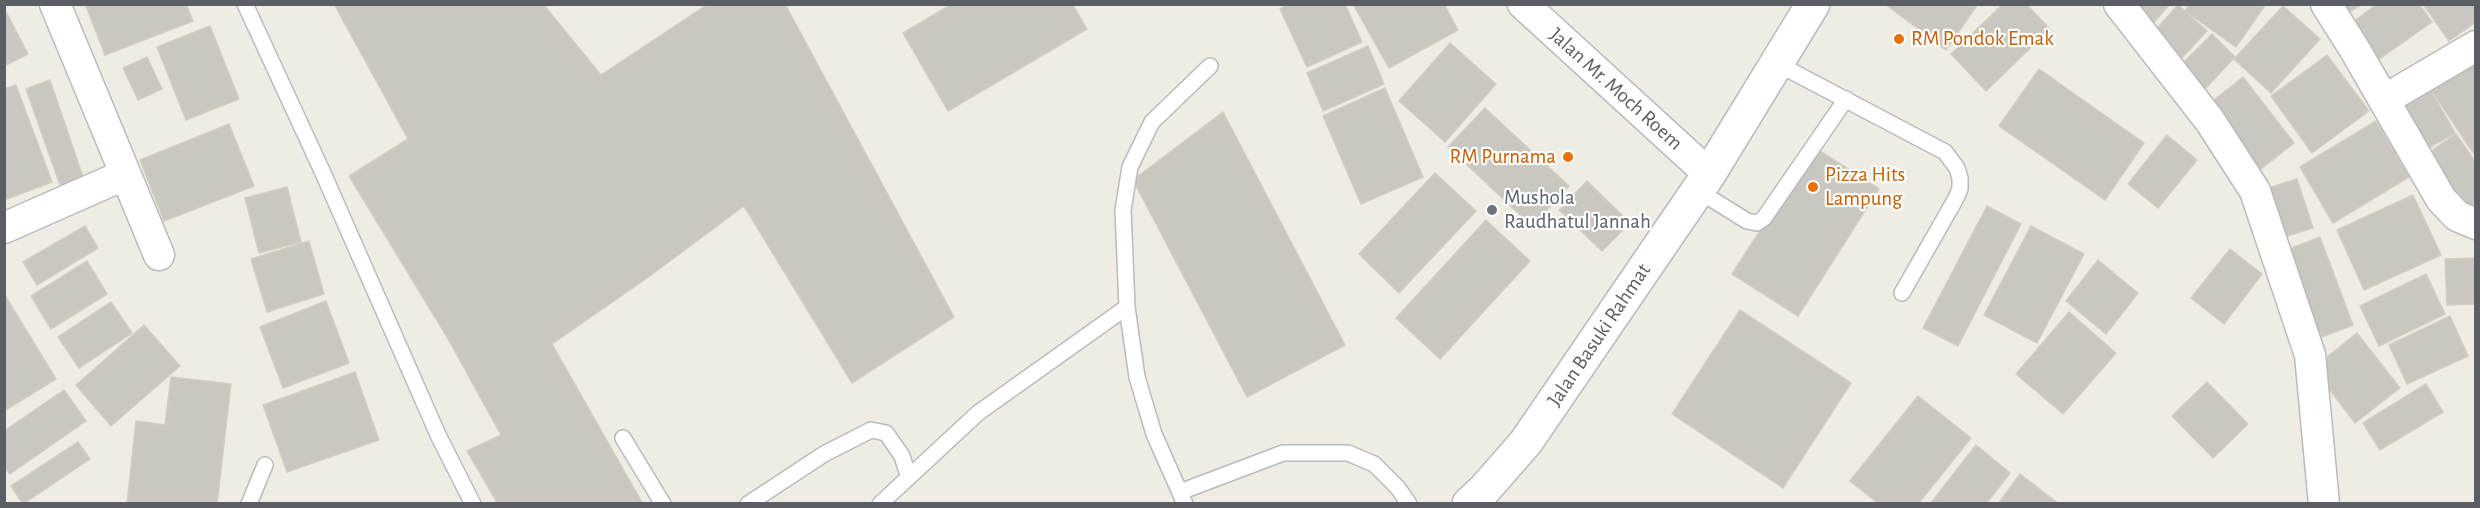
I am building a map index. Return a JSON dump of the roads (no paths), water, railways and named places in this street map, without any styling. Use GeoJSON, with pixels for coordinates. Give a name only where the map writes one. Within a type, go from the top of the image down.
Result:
{"type":"FeatureCollection","features":[{"type":"Feature","properties":{"kind":"main road","name":"Jalan Basuki Rahmat"},"geometry":{"type":"LineString","coordinates":[[1469,504],[1485,490],[1526,442],[1703,182],[1813,4]]}},
{"type":"Feature","properties":{"kind":"street"},"geometry":{"type":"LineString","coordinates":[[55,4],[159,255]]}},
{"type":"Feature","properties":{"kind":"street","name":"Jalan Mr. Moch Roem"},"geometry":{"type":"LineString","coordinates":[[1523,4],[1703,182]]}},
{"type":"Feature","properties":{"kind":"street"},"geometry":{"type":"LineString","coordinates":[[2119,4],[2210,121],[2255,191],[2310,355],[2324,504]]}},
{"type":"Feature","properties":{"kind":"street"},"geometry":{"type":"LineString","coordinates":[[2326,4],[2441,199],[2457,216],[2475,224]]}},
{"type":"Feature","properties":{"kind":"street"},"geometry":{"type":"LineString","coordinates":[[2384,100],[2475,46]]}},
{"type":"Feature","properties":{"kind":"street"},"geometry":{"type":"LineString","coordinates":[[4,228],[124,175]]}},
{"type":"Feature","properties":{"kind":"lane"},"geometry":{"type":"LineString","coordinates":[[245,4],[328,183],[439,437],[473,504]]}},
{"type":"Feature","properties":{"kind":"lane"},"geometry":{"type":"LineString","coordinates":[[1776,63],[1946,152],[1957,168],[1960,178],[1955,200],[1902,293]]}},
{"type":"Feature","properties":{"kind":"lane"},"geometry":{"type":"LineString","coordinates":[[1210,66],[1152,122],[1130,166],[1123,210],[1127,307],[1137,376],[1154,434],[1182,498],[1283,453],[1348,453],[1374,464],[1398,488],[1409,504]]}},
{"type":"Feature","properties":{"kind":"lane"},"geometry":{"type":"LineString","coordinates":[[1703,182],[1748,221],[1757,223],[1764,218],[1846,99]]}},
{"type":"Feature","properties":{"kind":"lane"},"geometry":{"type":"LineString","coordinates":[[880,504],[908,475],[978,413],[1127,307]]}},
{"type":"Feature","properties":{"kind":"lane"},"geometry":{"type":"LineString","coordinates":[[748,504],[824,454],[871,430],[886,433],[902,456],[908,475]]}},
{"type":"Feature","properties":{"kind":"lane"},"geometry":{"type":"LineString","coordinates":[[623,438],[663,504]]}},
{"type":"Feature","properties":{"kind":"lane"},"geometry":{"type":"LineString","coordinates":[[249,504],[265,465]]}},
{"type":"Feature","properties":{"kind":"place","name":"RM Pondok Emak"},"geometry":{"type":"Point","coordinates":[1899,39]}},
{"type":"Feature","properties":{"kind":"place","name":"RM Purnama"},"geometry":{"type":"Point","coordinates":[1568,157]}},
{"type":"Feature","properties":{"kind":"place","name":"Pizza Hits Lampung"},"geometry":{"type":"Point","coordinates":[1813,187]}},
{"type":"Feature","properties":{"kind":"place","name":"Mushola Raudhatul Jannah"},"geometry":{"type":"Point","coordinates":[1492,210]}}]}
